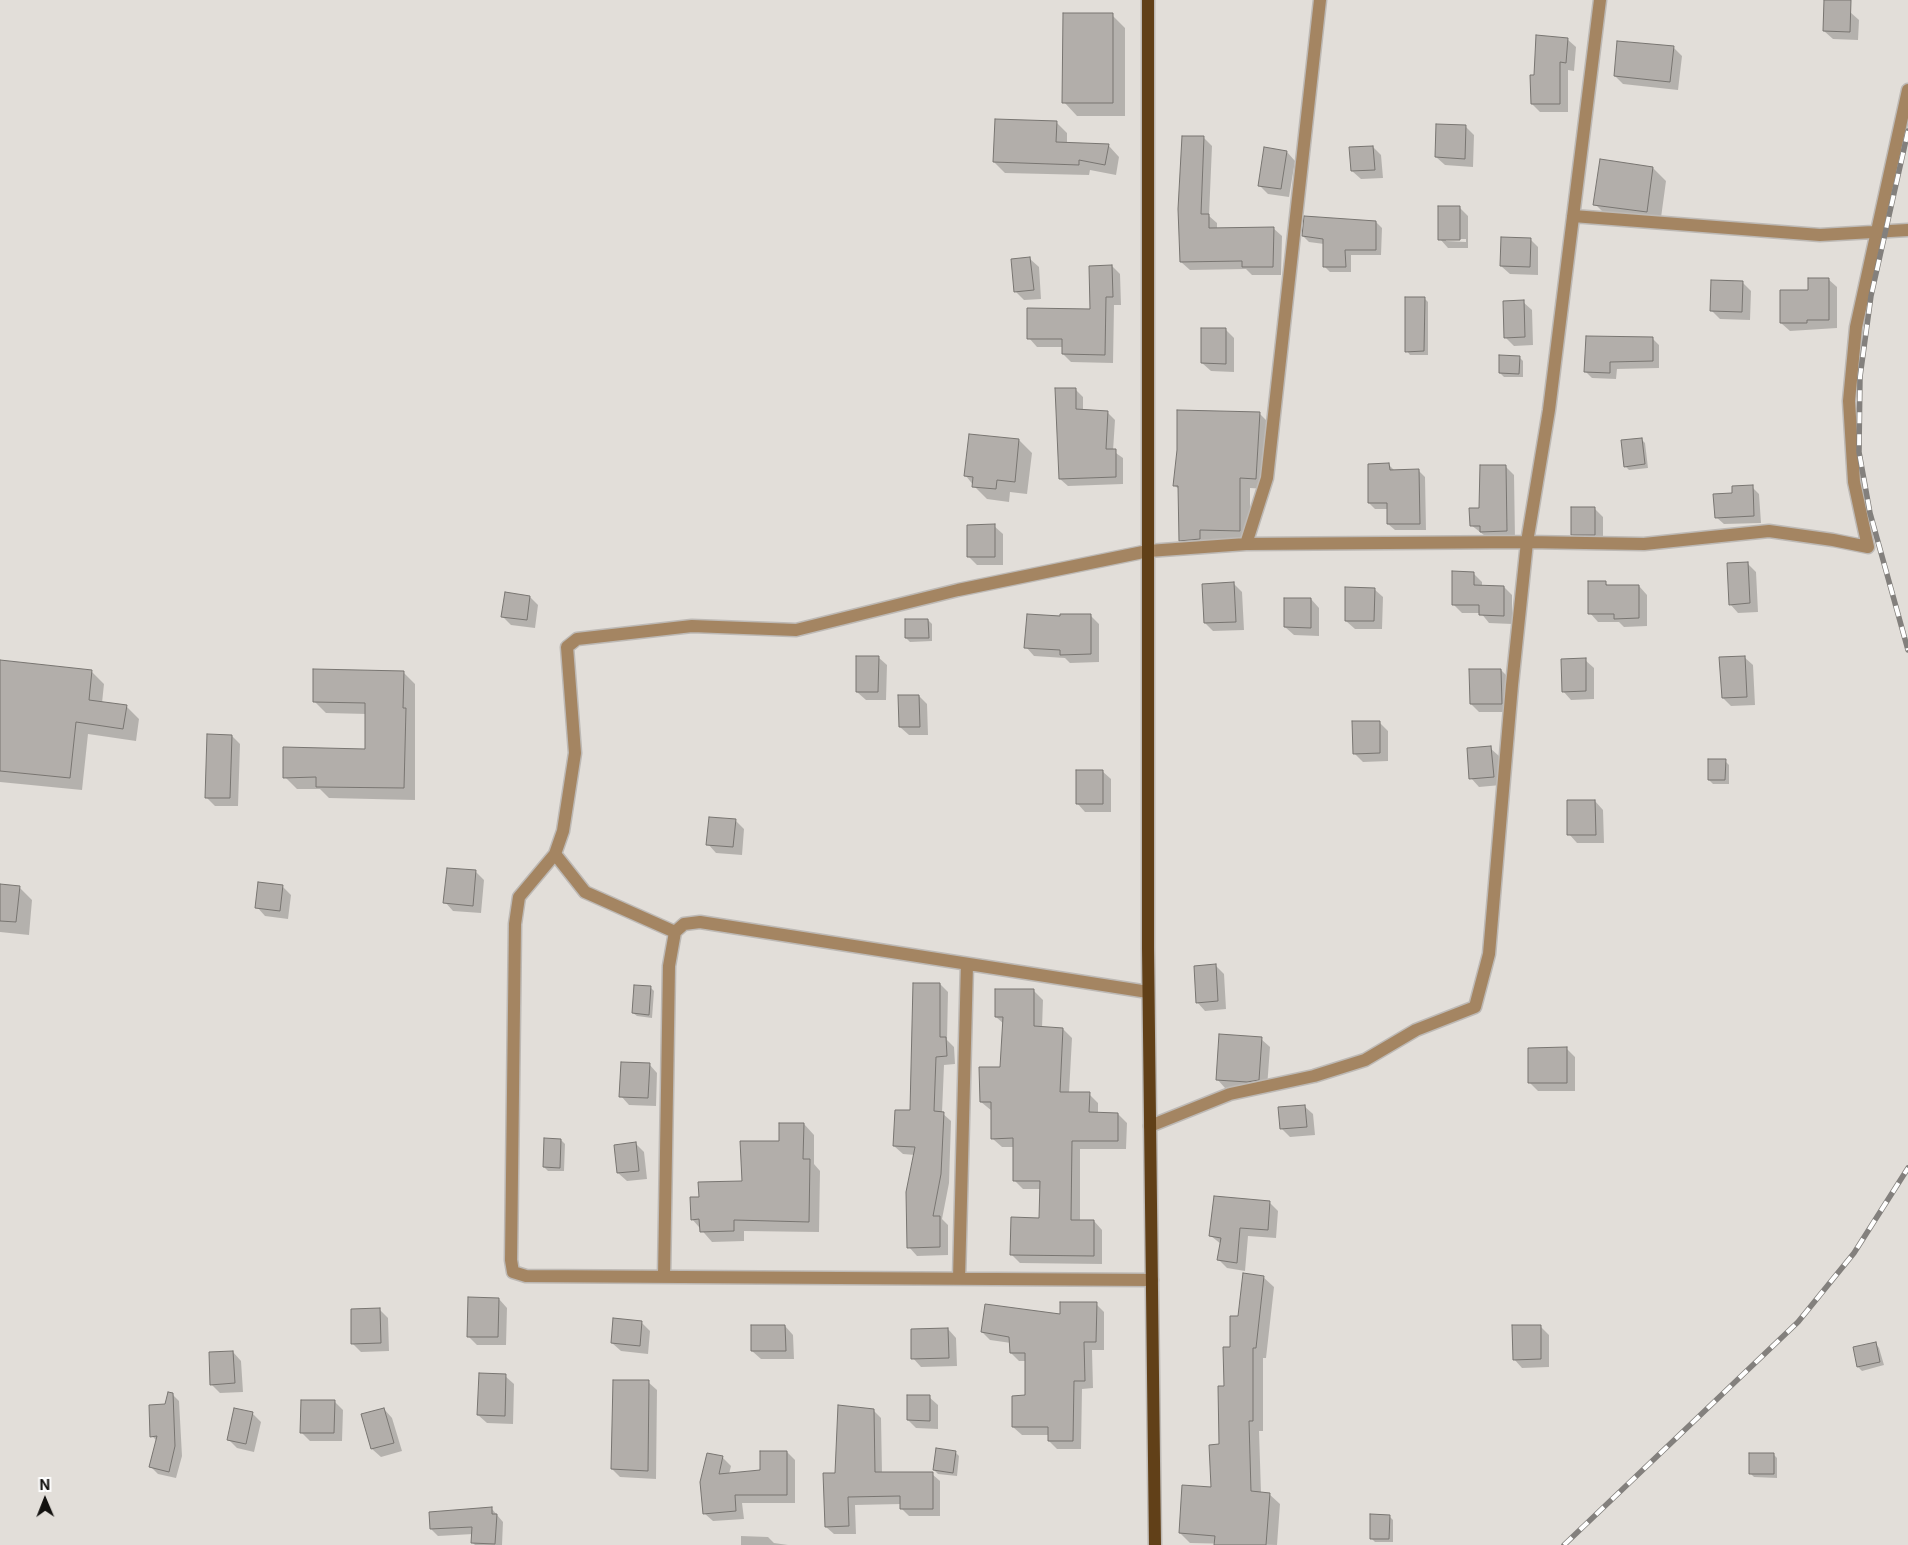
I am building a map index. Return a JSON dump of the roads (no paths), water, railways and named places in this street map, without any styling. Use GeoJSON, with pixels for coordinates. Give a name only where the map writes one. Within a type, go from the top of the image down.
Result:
{"type":"FeatureCollection","features":[{"type":"Feature","properties":{"kind":"main road"},"geometry":{"type":"LineString","coordinates":[[1148,0],[1148,992],[1155,1545]]}},
{"type":"Feature","properties":{"kind":"street"},"geometry":{"type":"LineString","coordinates":[[1246,544],[1267,478],[1320,0]]}},
{"type":"Feature","properties":{"kind":"street"},"geometry":{"type":"LineString","coordinates":[[1150,1126],[1230,1094],[1314,1076],[1365,1060],[1416,1030],[1475,1007],[1489,954],[1512,685],[1527,542],[1549,410],[1600,0]]}},
{"type":"Feature","properties":{"kind":"street"},"geometry":{"type":"LineString","coordinates":[[1152,1280],[526,1276],[513,1272],[511,1260],[515,924],[520,897],[555,854],[563,831],[576,753],[567,647],[577,639],[692,626],[796,630],[958,590],[1148,550],[1246,544],[1527,542],[1644,544],[1768,531],[1868,547],[1854,482],[1849,401],[1856,327],[1908,90]]}},
{"type":"Feature","properties":{"kind":"street"},"geometry":{"type":"LineString","coordinates":[[1573,216],[1820,235],[1877,230],[1908,230]]}},
{"type":"Feature","properties":{"kind":"street"},"geometry":{"type":"LineString","coordinates":[[555,854],[584,892],[675,932]]}},
{"type":"Feature","properties":{"kind":"street"},"geometry":{"type":"LineString","coordinates":[[664,1277],[669,966],[675,932],[684,924],[700,922],[1148,992]]}},
{"type":"Feature","properties":{"kind":"street"},"geometry":{"type":"LineString","coordinates":[[959,1279],[967,964]]}},
{"type":"Feature","properties":{"kind":"railway"},"geometry":{"type":"LineString","coordinates":[[1908,131],[1871,296],[1860,377],[1859,452],[1870,513],[1908,650]]}},
{"type":"Feature","properties":{"kind":"railway"},"geometry":{"type":"LineString","coordinates":[[1564,1545],[1798,1322],[1854,1253],[1908,1168]]}}]}
